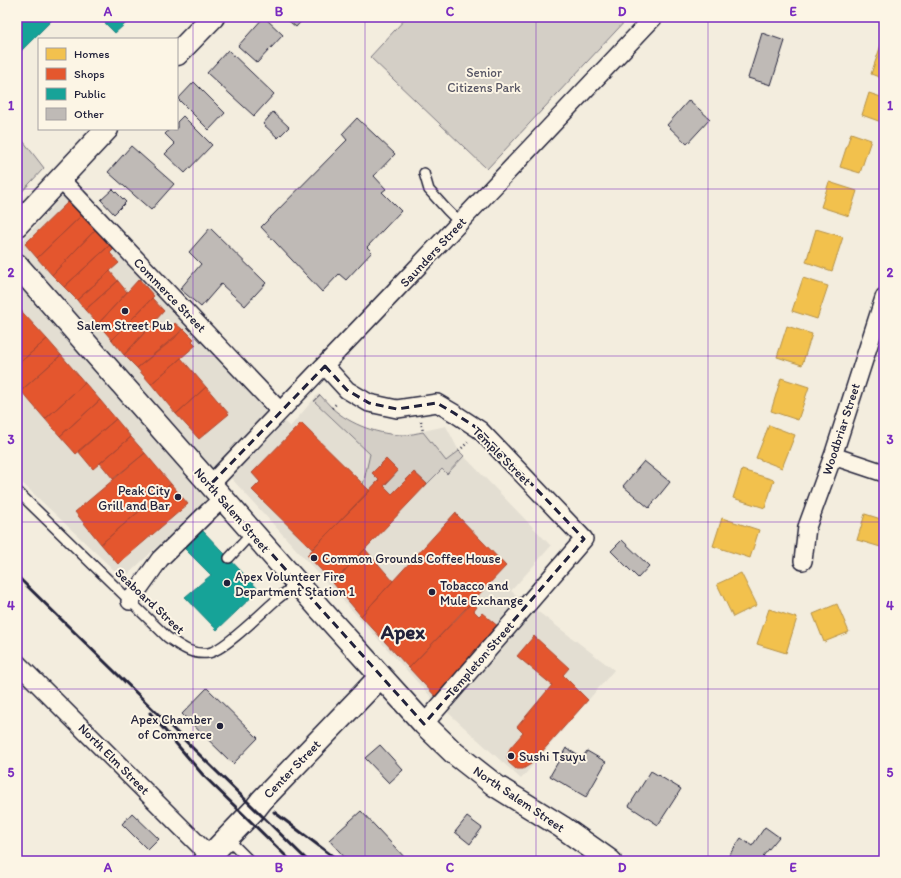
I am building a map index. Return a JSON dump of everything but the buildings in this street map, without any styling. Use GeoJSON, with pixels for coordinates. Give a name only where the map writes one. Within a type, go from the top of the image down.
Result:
{"type":"FeatureCollection","features":[{"type":"Feature","properties":{"kind":"main road"},"geometry":{"type":"LineString","coordinates":[[178,53],[213,17]]}},
{"type":"Feature","properties":{"kind":"main road"},"geometry":{"type":"LineString","coordinates":[[17,225],[106,130]]}},
{"type":"Feature","properties":{"kind":"main road","name":"North Salem Street"},"geometry":{"type":"LineString","coordinates":[[17,265],[297,584],[424,724],[454,753],[496,786],[562,827],[610,861]]}},
{"type":"Feature","properties":{"kind":"main road","name":"Center Street"},"geometry":{"type":"LineString","coordinates":[[208,858],[380,677]]}},
{"type":"Feature","properties":{"kind":"street","name":"Saunders Street"},"geometry":{"type":"LineString","coordinates":[[130,601],[160,559],[208,511],[216,492],[280,411],[325,366],[654,17]]}},
{"type":"Feature","properties":{"kind":"street","name":"Commerce Street"},"geometry":{"type":"LineString","coordinates":[[60,179],[280,411]]}},
{"type":"Feature","properties":{"kind":"street","name":"Woodbriar Street"},"geometry":{"type":"LineString","coordinates":[[803,561],[807,527],[833,456],[884,298]]}},
{"type":"Feature","properties":{"kind":"street","name":"Temple Street"},"geometry":{"type":"LineString","coordinates":[[325,366],[347,390],[369,403],[397,408],[437,403],[480,430],[584,539]]}},
{"type":"Feature","properties":{"kind":"street"},"geometry":{"type":"LineString","coordinates":[[833,456],[884,473]]}},
{"type":"Feature","properties":{"kind":"street","name":"Templeton Street"},"geometry":{"type":"LineString","coordinates":[[424,724],[584,539]]}},
{"type":"Feature","properties":{"kind":"street","name":"North Elm Street"},"geometry":{"type":"LineString","coordinates":[[17,663],[208,858]]}},
{"type":"Feature","properties":{"kind":"lane"},"geometry":{"type":"LineString","coordinates":[[424,173],[429,190],[460,223]]}},
{"type":"Feature","properties":{"kind":"lane","name":"Seaboard Street"},"geometry":{"type":"LineString","coordinates":[[17,491],[167,636],[187,651],[210,653],[216,650],[237,635],[297,584]]}},
{"type":"Feature","properties":{"kind":"lane"},"geometry":{"type":"LineString","coordinates":[[228,558],[252,533]]}},
{"type":"Feature","properties":{"kind":"lane"},"geometry":{"type":"LineString","coordinates":[[227,838],[250,861]]}},
{"type":"Feature","properties":{"kind":"path"},"geometry":{"type":"LineString","coordinates":[[17,179],[26,188]]}},
{"type":"Feature","properties":{"kind":"highlighted area"},"geometry":{"type":"Polygon","coordinates":[[[325,366],[347,390],[369,403],[397,409],[437,403],[480,430],[584,539],[424,724],[210,485],[325,366]]]}},
{"type":"Feature","properties":{"kind":"shaded area"},"geometry":{"type":"Polygon","coordinates":[[[62,196],[74,201],[246,384],[290,427],[318,394],[345,418],[368,429],[387,434],[405,435],[446,426],[459,451],[551,546],[511,591],[614,670],[521,779],[432,698],[231,478],[126,576],[115,571],[17,478],[17,247],[62,196]]]}},
{"type":"Feature","properties":{"kind":"green space","name":"Senior Citizens Park"},"geometry":{"type":"Polygon","coordinates":[[[407,17],[629,17],[487,169],[370,57],[407,17]]]}},
{"type":"Feature","properties":{"kind":"green space"},"geometry":{"type":"Polygon","coordinates":[[[17,133],[44,168],[17,197],[17,133]]]}},
{"type":"Feature","properties":{"kind":"green space"},"geometry":{"type":"Polygon","coordinates":[[[320,395],[340,414],[366,428],[395,435],[423,432],[446,461],[459,451],[464,456],[447,474],[442,469],[427,484],[414,472],[392,494],[384,486],[398,471],[386,459],[372,473],[379,480],[370,491],[363,485],[370,454],[314,401],[320,395]]]}},
{"type":"Feature","properties":{"kind":"railway"},"geometry":{"type":"LineString","coordinates":[[17,576],[308,861]]}},
{"type":"Feature","properties":{"kind":"railway"},"geometry":{"type":"LineString","coordinates":[[150,713],[203,775],[291,861]]}},
{"type":"Feature","properties":{"kind":"railway"},"geometry":{"type":"LineString","coordinates":[[274,812],[339,861]]}},
{"type":"Feature","properties":{"kind":"place","name":"Salem Street Pub"},"geometry":{"type":"Point","coordinates":[125,311]}},
{"type":"Feature","properties":{"kind":"place","name":"Peak City Grill and Bar"},"geometry":{"type":"Point","coordinates":[178,497]}},
{"type":"Feature","properties":{"kind":"place","name":"Common Grounds Coffee House"},"geometry":{"type":"Point","coordinates":[314,558]}},
{"type":"Feature","properties":{"kind":"place","name":"Apex Volunteer Fire Department Station 1"},"geometry":{"type":"Point","coordinates":[227,583]}},
{"type":"Feature","properties":{"kind":"place","name":"Tobacco and Mule Exchange"},"geometry":{"type":"Point","coordinates":[432,592]}},
{"type":"Feature","properties":{"kind":"place","name":"Apex Chamber of Commerce"},"geometry":{"type":"Point","coordinates":[220,726]}},
{"type":"Feature","properties":{"kind":"place","name":"Sushi Tsuyu"},"geometry":{"type":"Point","coordinates":[511,756]}},
{"type":"Feature","properties":{"kind":"district","name":"Apex"},"geometry":{"type":"Point","coordinates":[403,631]}}]}
